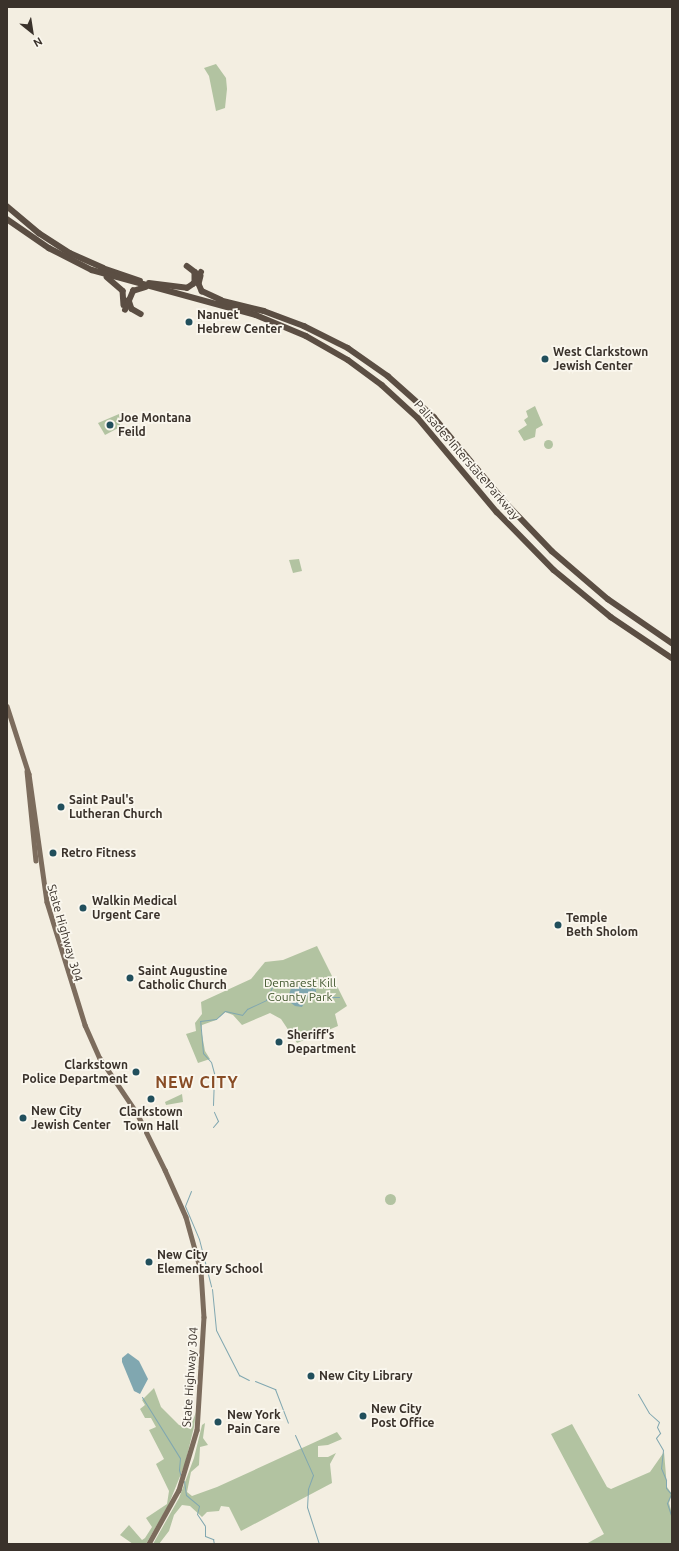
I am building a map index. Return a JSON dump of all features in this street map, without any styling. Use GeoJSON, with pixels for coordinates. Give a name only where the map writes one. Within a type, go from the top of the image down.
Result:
{"type":"FeatureCollection","features":[{"type":"Feature","properties":{"kind":"highway","name":"Palisades Interstate Parkway"},"geometry":{"type":"LineString","coordinates":[[7,206],[39,233],[70,252],[109,270],[149,283],[276,315],[316,331],[353,351],[388,376],[438,421],[505,502],[547,547],[604,596],[672,643]]}},
{"type":"Feature","properties":{"kind":"highway","name":"Palisades Interstate Parkway"},"geometry":{"type":"LineString","coordinates":[[7,219],[54,251],[98,272],[227,306],[279,324],[322,345],[368,374],[426,427],[497,512],[550,566],[611,618],[672,658]]}},
{"type":"Feature","properties":{"kind":"highway"},"geometry":{"type":"LineString","coordinates":[[187,266],[195,273],[194,283]]}},
{"type":"Feature","properties":{"kind":"highway"},"geometry":{"type":"LineString","coordinates":[[98,272],[122,291],[125,298],[124,309],[133,291],[140,288],[165,290]]}},
{"type":"Feature","properties":{"kind":"highway"},"geometry":{"type":"LineString","coordinates":[[149,283],[185,288],[194,283],[202,273],[199,283],[203,292],[235,304]]}},
{"type":"Feature","properties":{"kind":"highway"},"geometry":{"type":"LineString","coordinates":[[129,298],[131,308],[141,314]]}},
{"type":"Feature","properties":{"kind":"main road","name":"State Highway 304"},"geometry":{"type":"LineString","coordinates":[[7,706],[19,736],[27,771],[45,896],[86,1028],[100,1058],[138,1116],[188,1227],[201,1271],[204,1317],[199,1413],[183,1480],[166,1518],[149,1544]]}},
{"type":"Feature","properties":{"kind":"green space"},"geometry":{"type":"Polygon","coordinates":[[[216,64],[226,78],[227,89],[225,108],[216,111],[209,76],[204,68],[216,64]]]}},
{"type":"Feature","properties":{"kind":"green space"},"geometry":{"type":"Polygon","coordinates":[[[535,406],[543,425],[536,429],[535,437],[524,441],[518,431],[527,425],[524,420],[528,417],[526,411],[535,406]]]}},
{"type":"Feature","properties":{"kind":"green space","name":"Joe Montana Feild"},"geometry":{"type":"Polygon","coordinates":[[[119,414],[120,427],[105,435],[98,423],[119,414]]]}},
{"type":"Feature","properties":{"kind":"green space"},"geometry":{"type":"Polygon","coordinates":[[[548,439],[553,444],[548,449],[543,444],[548,439]]]}},
{"type":"Feature","properties":{"kind":"green space"},"geometry":{"type":"Polygon","coordinates":[[[299,559],[302,571],[293,573],[289,560],[299,559]]]}},
{"type":"Feature","properties":{"kind":"green space","name":"Demarest Kill County Park"},"geometry":{"type":"Polygon","coordinates":[[[317,946],[347,1006],[335,1014],[338,1026],[297,1043],[281,1019],[270,1013],[242,1025],[233,1015],[225,1012],[216,1020],[202,1025],[201,1029],[205,1051],[210,1059],[198,1063],[186,1034],[196,1031],[195,1023],[202,1014],[201,1002],[251,979],[265,962],[283,960],[317,946]]]}},
{"type":"Feature","properties":{"kind":"green space"},"geometry":{"type":"Polygon","coordinates":[[[182,1094],[183,1102],[166,1105],[165,1102],[182,1094]]]}},
{"type":"Feature","properties":{"kind":"green space"},"geometry":{"type":"Polygon","coordinates":[[[390,1193],[394,1195],[396,1199],[394,1203],[390,1205],[386,1203],[384,1199],[386,1195],[390,1193]]]}},
{"type":"Feature","properties":{"kind":"green space"},"geometry":{"type":"Polygon","coordinates":[[[154,1388],[161,1407],[179,1425],[190,1428],[196,1412],[194,1427],[185,1464],[168,1506],[146,1544],[133,1544],[120,1535],[129,1525],[142,1540],[145,1538],[152,1527],[146,1518],[167,1504],[169,1491],[156,1464],[164,1459],[149,1430],[156,1427],[151,1418],[145,1418],[140,1409],[145,1405],[142,1400],[154,1388]]]}},
{"type":"Feature","properties":{"kind":"green space"},"geometry":{"type":"Polygon","coordinates":[[[205,1423],[203,1438],[208,1445],[200,1447],[199,1465],[191,1472],[187,1492],[192,1496],[217,1487],[337,1432],[342,1439],[328,1445],[318,1446],[318,1457],[328,1457],[336,1453],[330,1464],[332,1483],[241,1531],[229,1507],[221,1506],[219,1511],[207,1512],[202,1517],[190,1506],[182,1505],[174,1515],[169,1531],[159,1544],[153,1544],[179,1498],[194,1458],[202,1425],[205,1423]]]}},
{"type":"Feature","properties":{"kind":"green space"},"geometry":{"type":"Polygon","coordinates":[[[572,1424],[607,1487],[611,1489],[650,1472],[664,1452],[667,1487],[672,1494],[669,1503],[672,1514],[672,1544],[586,1544],[604,1534],[551,1434],[572,1424]]]}},
{"type":"Feature","properties":{"kind":"water"},"geometry":{"type":"Polygon","coordinates":[[[294,980],[310,983],[316,988],[316,992],[310,992],[302,1007],[295,1006],[287,1000],[294,980]]]}},
{"type":"Feature","properties":{"kind":"water"},"geometry":{"type":"Polygon","coordinates":[[[128,1353],[139,1361],[148,1379],[140,1394],[134,1391],[122,1362],[122,1358],[128,1353]]]}},
{"type":"Feature","properties":{"kind":"waterway"},"geometry":{"type":"LineString","coordinates":[[213,1105],[214,1073],[211,1062],[203,1053],[200,1021],[216,1019],[225,1011],[242,1015],[247,1009],[266,1000],[272,987],[285,983],[292,984]]}},
{"type":"Feature","properties":{"kind":"waterway"},"geometry":{"type":"LineString","coordinates":[[314,993],[317,997],[339,997]]}},
{"type":"Feature","properties":{"kind":"waterway"},"geometry":{"type":"LineString","coordinates":[[213,1127],[218,1121],[214,1112]]}},
{"type":"Feature","properties":{"kind":"waterway"},"geometry":{"type":"LineString","coordinates":[[191,1191],[185,1206],[199,1239],[211,1286]]}},
{"type":"Feature","properties":{"kind":"waterway"},"geometry":{"type":"LineString","coordinates":[[212,1289],[216,1330],[239,1375],[249,1380]]}},
{"type":"Feature","properties":{"kind":"waterway"},"geometry":{"type":"LineString","coordinates":[[255,1381],[275,1389],[288,1423]]}},
{"type":"Feature","properties":{"kind":"waterway"},"geometry":{"type":"LineString","coordinates":[[638,1394],[649,1413],[659,1422],[657,1427],[660,1433],[656,1438],[663,1450],[661,1468],[666,1480],[666,1488],[671,1494],[667,1503],[672,1518]]}},
{"type":"Feature","properties":{"kind":"waterway"},"geometry":{"type":"LineString","coordinates":[[142,1397],[180,1458],[179,1470],[181,1477]]}},
{"type":"Feature","properties":{"kind":"waterway"},"geometry":{"type":"LineString","coordinates":[[295,1435],[313,1475],[308,1489],[307,1507],[319,1544]]}},
{"type":"Feature","properties":{"kind":"waterway"},"geometry":{"type":"LineString","coordinates":[[184,1481],[186,1495],[199,1506],[197,1514],[205,1526],[205,1536],[213,1539],[214,1544]]}},
{"type":"Feature","properties":{"kind":"place","name":"Nanuet Hebrew Center"},"geometry":{"type":"Point","coordinates":[189,322]}},
{"type":"Feature","properties":{"kind":"place","name":"West Clarkstown Jewish Center"},"geometry":{"type":"Point","coordinates":[545,359]}},
{"type":"Feature","properties":{"kind":"place","name":"Joe Montana Feild"},"geometry":{"type":"Point","coordinates":[110,425]}},
{"type":"Feature","properties":{"kind":"place","name":"Saint Paul's Lutheran Church"},"geometry":{"type":"Point","coordinates":[61,807]}},
{"type":"Feature","properties":{"kind":"place","name":"Retro Fitness"},"geometry":{"type":"Point","coordinates":[53,853]}},
{"type":"Feature","properties":{"kind":"place","name":"Walkin Medical Urgent Care"},"geometry":{"type":"Point","coordinates":[83,908]}},
{"type":"Feature","properties":{"kind":"place","name":"Temple Beth Sholom"},"geometry":{"type":"Point","coordinates":[558,925]}},
{"type":"Feature","properties":{"kind":"place","name":"Saint Augustine Catholic Church"},"geometry":{"type":"Point","coordinates":[130,978]}},
{"type":"Feature","properties":{"kind":"place","name":"Sheriff's Department"},"geometry":{"type":"Point","coordinates":[279,1042]}},
{"type":"Feature","properties":{"kind":"place","name":"Clarkstown Police Department"},"geometry":{"type":"Point","coordinates":[136,1072]}},
{"type":"Feature","properties":{"kind":"place","name":"Clarkstown Town Hall"},"geometry":{"type":"Point","coordinates":[151,1099]}},
{"type":"Feature","properties":{"kind":"place","name":"New City Jewish Center"},"geometry":{"type":"Point","coordinates":[23,1118]}},
{"type":"Feature","properties":{"kind":"place","name":"New City Elementary School"},"geometry":{"type":"Point","coordinates":[149,1262]}},
{"type":"Feature","properties":{"kind":"place","name":"New City Library"},"geometry":{"type":"Point","coordinates":[311,1376]}},
{"type":"Feature","properties":{"kind":"place","name":"New City Post Office"},"geometry":{"type":"Point","coordinates":[363,1416]}},
{"type":"Feature","properties":{"kind":"place","name":"New York Pain Care"},"geometry":{"type":"Point","coordinates":[218,1422]}},
{"type":"Feature","properties":{"kind":"district","name":"NEW CITY"},"geometry":{"type":"Point","coordinates":[197,1082]}}]}
